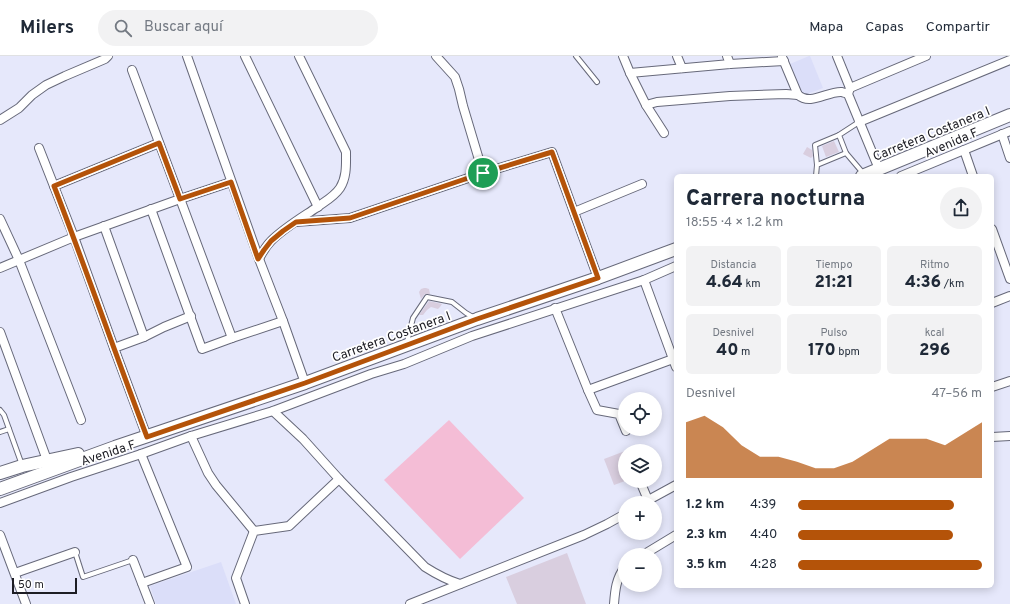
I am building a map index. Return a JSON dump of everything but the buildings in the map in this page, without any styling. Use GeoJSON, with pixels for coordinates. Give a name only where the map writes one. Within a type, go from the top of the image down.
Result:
{"type":"FeatureCollection","features":[{"type":"Feature","properties":{"kind":"main road","name":"Carretera Costanera I"},"geometry":{"type":"LineString","coordinates":[[868,174],[1010,115]]}},
{"type":"Feature","properties":{"kind":"main road","name":"Carretera Costanera I"},"geometry":{"type":"LineString","coordinates":[[0,489],[115,447],[305,383],[477,319],[598,278],[674,250]]}},
{"type":"Feature","properties":{"kind":"main road","name":"Carretera Costanera I"},"geometry":{"type":"LineString","coordinates":[[0,473],[47,460],[115,447]]}},
{"type":"Feature","properties":{"kind":"street"},"geometry":{"type":"LineString","coordinates":[[0,120],[18,108],[46,85],[105,59],[108,56]]}},
{"type":"Feature","properties":{"kind":"street"},"geometry":{"type":"LineString","coordinates":[[186,56],[258,259],[283,321],[305,383]]}},
{"type":"Feature","properties":{"kind":"street"},"geometry":{"type":"LineString","coordinates":[[245,56],[318,207]]}},
{"type":"Feature","properties":{"kind":"street"},"geometry":{"type":"LineString","coordinates":[[258,259],[271,241],[333,196],[340,188],[344,179],[346,152],[299,56]]}},
{"type":"Feature","properties":{"kind":"street"},"geometry":{"type":"LineString","coordinates":[[436,56],[455,77],[483,173]]}},
{"type":"Feature","properties":{"kind":"street"},"geometry":{"type":"LineString","coordinates":[[623,56],[646,105],[664,133]]}},
{"type":"Feature","properties":{"kind":"street"},"geometry":{"type":"LineString","coordinates":[[677,56],[682,68]]}},
{"type":"Feature","properties":{"kind":"street"},"geometry":{"type":"LineString","coordinates":[[727,56],[730,64]]}},
{"type":"Feature","properties":{"kind":"street"},"geometry":{"type":"LineString","coordinates":[[646,105],[657,102],[730,96],[786,94],[798,95],[807,100],[849,91],[926,56]]}},
{"type":"Feature","properties":{"kind":"street"},"geometry":{"type":"LineString","coordinates":[[839,58],[859,122],[879,169]]}},
{"type":"Feature","properties":{"kind":"street"},"geometry":{"type":"LineString","coordinates":[[630,73],[783,59],[798,95]]}},
{"type":"Feature","properties":{"kind":"street"},"geometry":{"type":"LineString","coordinates":[[859,122],[1010,60]]}},
{"type":"Feature","properties":{"kind":"street"},"geometry":{"type":"LineString","coordinates":[[132,70],[232,338]]}},
{"type":"Feature","properties":{"kind":"street","name":"Avenida F"},"geometry":{"type":"LineString","coordinates":[[908,174],[1010,131]]}},
{"type":"Feature","properties":{"kind":"street"},"geometry":{"type":"LineString","coordinates":[[1002,134],[1010,158]]}},
{"type":"Feature","properties":{"kind":"street"},"geometry":{"type":"LineString","coordinates":[[54,186],[159,143]]}},
{"type":"Feature","properties":{"kind":"street"},"geometry":{"type":"LineString","coordinates":[[39,148],[74,237],[147,437]]}},
{"type":"Feature","properties":{"kind":"street"},"geometry":{"type":"LineString","coordinates":[[964,150],[972,174]]}},
{"type":"Feature","properties":{"kind":"street"},"geometry":{"type":"LineString","coordinates":[[296,222],[350,218],[483,173],[552,152],[598,278]]}},
{"type":"Feature","properties":{"kind":"street"},"geometry":{"type":"LineString","coordinates":[[0,268],[74,237],[231,182]]}},
{"type":"Feature","properties":{"kind":"street"},"geometry":{"type":"LineString","coordinates":[[574,212],[642,184]]}},
{"type":"Feature","properties":{"kind":"street"},"geometry":{"type":"LineString","coordinates":[[151,209],[202,349],[283,321]]}},
{"type":"Feature","properties":{"kind":"street"},"geometry":{"type":"LineString","coordinates":[[0,220],[18,260],[81,420]]}},
{"type":"Feature","properties":{"kind":"street"},"geometry":{"type":"LineString","coordinates":[[104,226],[144,336]]}},
{"type":"Feature","properties":{"kind":"street"},"geometry":{"type":"LineString","coordinates":[[994,235],[1010,279]]}},
{"type":"Feature","properties":{"kind":"street","name":"Avenida F"},"geometry":{"type":"LineString","coordinates":[[0,504],[71,477],[191,436],[273,411],[371,374],[404,364],[472,336],[644,280],[674,267]]}},
{"type":"Feature","properties":{"kind":"street"},"geometry":{"type":"LineString","coordinates":[[588,390],[674,363],[672,346],[644,280]]}},
{"type":"Feature","properties":{"kind":"street"},"geometry":{"type":"LineString","coordinates":[[994,301],[1010,296]]}},
{"type":"Feature","properties":{"kind":"street"},"geometry":{"type":"LineString","coordinates":[[555,308],[597,410],[618,414]]}},
{"type":"Feature","properties":{"kind":"street"},"geometry":{"type":"LineString","coordinates":[[114,348],[191,316]]}},
{"type":"Feature","properties":{"kind":"street"},"geometry":{"type":"LineString","coordinates":[[0,332],[47,460]]}},
{"type":"Feature","properties":{"kind":"street"},"geometry":{"type":"LineString","coordinates":[[994,386],[1010,381]]}},
{"type":"Feature","properties":{"kind":"street"},"geometry":{"type":"LineString","coordinates":[[273,411],[303,439],[425,567],[436,574],[460,584]]}},
{"type":"Feature","properties":{"kind":"street"},"geometry":{"type":"LineString","coordinates":[[191,436],[208,473],[254,531]]}},
{"type":"Feature","properties":{"kind":"street"},"geometry":{"type":"LineString","coordinates":[[994,436],[1010,436]]}},
{"type":"Feature","properties":{"kind":"street"},"geometry":{"type":"LineString","coordinates":[[141,454],[187,567],[142,582]]}},
{"type":"Feature","properties":{"kind":"street"},"geometry":{"type":"LineString","coordinates":[[254,531],[289,526],[340,479]]}},
{"type":"Feature","properties":{"kind":"street"},"geometry":{"type":"LineString","coordinates":[[657,496],[674,486]]}},
{"type":"Feature","properties":{"kind":"street"},"geometry":{"type":"LineString","coordinates":[[410,604],[584,535],[618,518]]}},
{"type":"Feature","properties":{"kind":"street"},"geometry":{"type":"LineString","coordinates":[[245,604],[236,578],[254,531]]}},
{"type":"Feature","properties":{"kind":"street"},"geometry":{"type":"LineString","coordinates":[[0,535],[26,604]]}},
{"type":"Feature","properties":{"kind":"street"},"geometry":{"type":"LineString","coordinates":[[655,548],[674,536]]}},
{"type":"Feature","properties":{"kind":"street"},"geometry":{"type":"LineString","coordinates":[[15,573],[75,552]]}},
{"type":"Feature","properties":{"kind":"street"},"geometry":{"type":"LineString","coordinates":[[133,560],[150,604]]}},
{"type":"Feature","properties":{"kind":"street"},"geometry":{"type":"LineString","coordinates":[[614,604],[615,589],[618,580]]}},
{"type":"Feature","properties":{"kind":"lane"},"geometry":{"type":"LineString","coordinates":[[576,56],[596,82]]}},
{"type":"Feature","properties":{"kind":"lane"},"geometry":{"type":"LineString","coordinates":[[816,174],[815,145],[839,135],[859,122]]}},
{"type":"Feature","properties":{"kind":"lane"},"geometry":{"type":"LineString","coordinates":[[839,135],[846,153],[862,174]]}},
{"type":"Feature","properties":{"kind":"lane"},"geometry":{"type":"LineString","coordinates":[[817,165],[846,153]]}},
{"type":"Feature","properties":{"kind":"lane"},"geometry":{"type":"LineString","coordinates":[[406,346],[410,335],[413,318],[428,297],[452,302],[466,313],[477,319]]}},
{"type":"Feature","properties":{"kind":"lane"},"geometry":{"type":"LineString","coordinates":[[0,410],[4,415],[22,466]]}},
{"type":"Feature","properties":{"kind":"lane"},"geometry":{"type":"LineString","coordinates":[[0,432],[9,429]]}},
{"type":"Feature","properties":{"kind":"lane"},"geometry":{"type":"LineString","coordinates":[[75,552],[83,578],[133,560]]}},
{"type":"Feature","properties":{"kind":"shaded area"},"geometry":{"type":"Polygon","coordinates":[[[809,56],[823,88],[805,95],[800,92],[790,64],[809,56]]]}},
{"type":"Feature","properties":{"kind":"shaded area"},"geometry":{"type":"Polygon","coordinates":[[[449,420],[524,498],[460,559],[384,480],[449,420]]]}},
{"type":"Feature","properties":{"kind":"shaded area"},"geometry":{"type":"Polygon","coordinates":[[[221,562],[236,604],[156,604],[150,586],[221,562]]]}},
{"type":"Feature","properties":{"kind":"route"},"geometry":{"type":"LineString","coordinates":[[159,143],[180,199],[231,182],[258,259],[271,241],[296,222],[350,218],[483,173],[552,152],[598,278],[477,319],[305,383],[147,437],[54,186],[159,143]]}}]}
